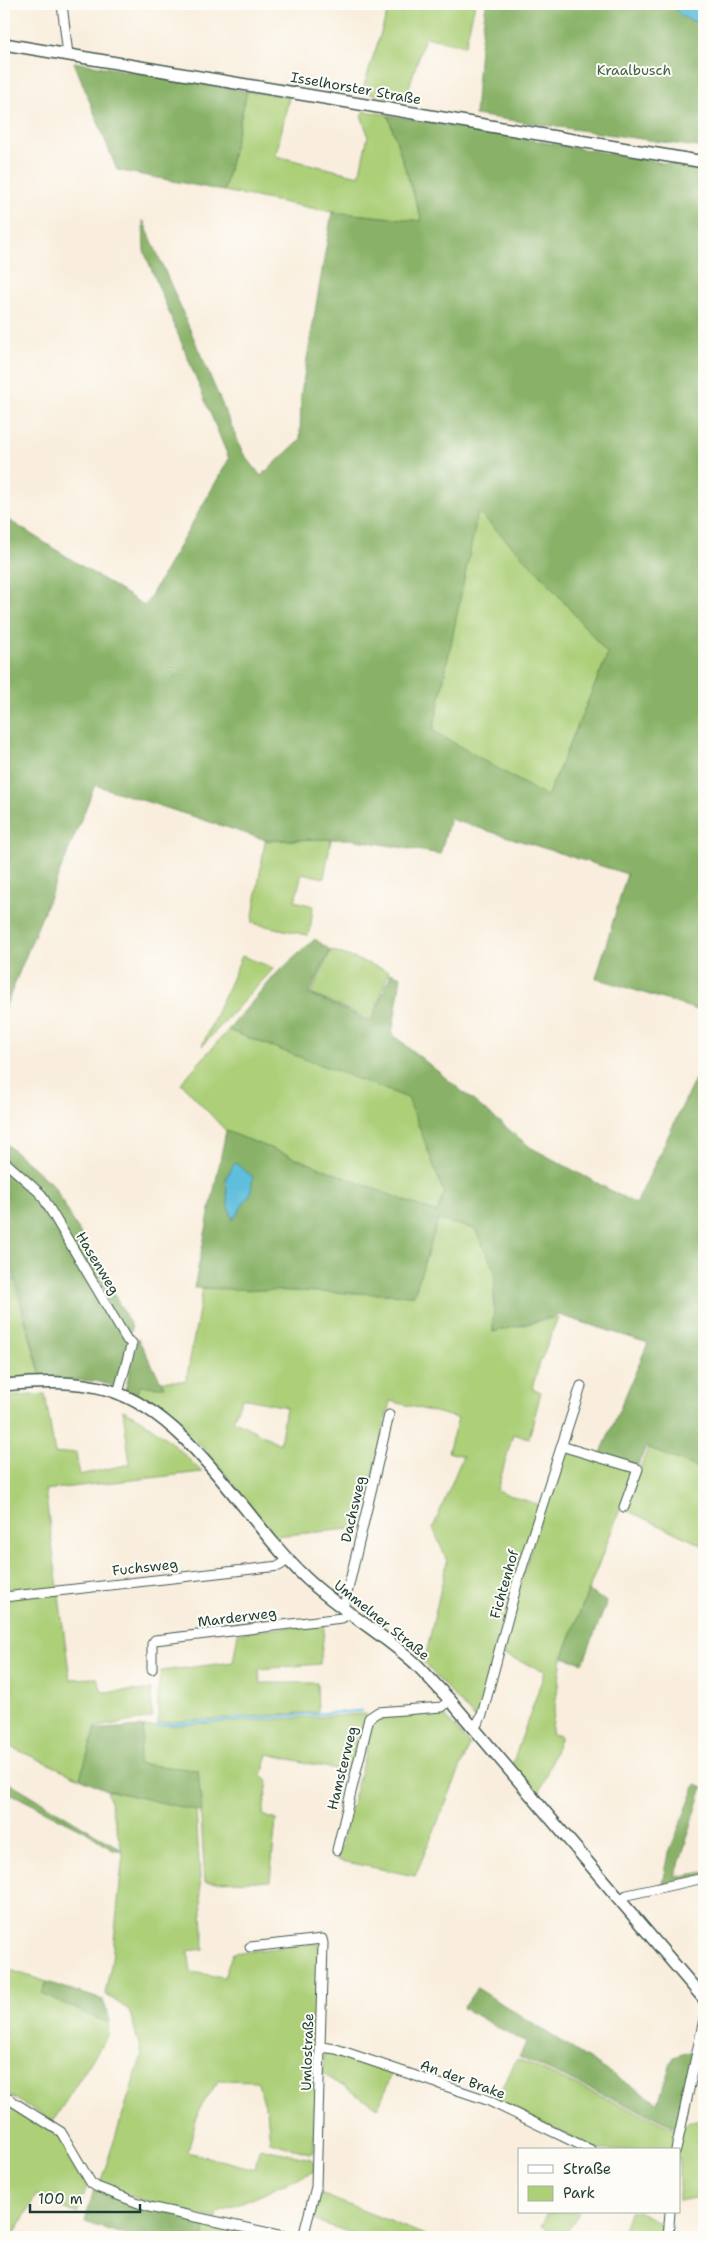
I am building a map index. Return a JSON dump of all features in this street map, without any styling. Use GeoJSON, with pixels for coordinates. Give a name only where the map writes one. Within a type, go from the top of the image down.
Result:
{"type":"FeatureCollection","features":[{"type":"Feature","properties":{"kind":"main road","name":"Isselhorster Straße"},"geometry":{"type":"LineString","coordinates":[[4,44],[704,162]]}},
{"type":"Feature","properties":{"kind":"main road","name":"Ummelner Straße"},"geometry":{"type":"LineString","coordinates":[[4,1385],[68,1383],[95,1386],[118,1393],[152,1412],[184,1440],[288,1560],[308,1580],[416,1664],[450,1700],[704,1999]]}},
{"type":"Feature","properties":{"kind":"street"},"geometry":{"type":"LineString","coordinates":[[62,4],[68,55]]}},
{"type":"Feature","properties":{"kind":"street","name":"Hasenweg"},"geometry":{"type":"LineString","coordinates":[[4,1161],[41,1194],[127,1340],[132,1343],[118,1393]]}},
{"type":"Feature","properties":{"kind":"street","name":"Fichtenhof"},"geometry":{"type":"LineString","coordinates":[[474,1729],[482,1715],[518,1580],[581,1386]]}},
{"type":"Feature","properties":{"kind":"street","name":"Dachsweg"},"geometry":{"type":"LineString","coordinates":[[346,1610],[346,1602],[389,1415]]}},
{"type":"Feature","properties":{"kind":"street"},"geometry":{"type":"LineString","coordinates":[[561,1446],[638,1469],[624,1507]]}},
{"type":"Feature","properties":{"kind":"street","name":"Fuchsweg"},"geometry":{"type":"LineString","coordinates":[[4,1597],[279,1566],[288,1560]]}},
{"type":"Feature","properties":{"kind":"street","name":"Marderweg"},"geometry":{"type":"LineString","coordinates":[[152,1669],[151,1646],[155,1640],[342,1618],[346,1610]]}},
{"type":"Feature","properties":{"kind":"street","name":"Hamsterweg"},"geometry":{"type":"LineString","coordinates":[[337,1850],[369,1718],[378,1712],[442,1707],[450,1700]]}},
{"type":"Feature","properties":{"kind":"street"},"geometry":{"type":"LineString","coordinates":[[619,1900],[627,1895],[704,1878]]}},
{"type":"Feature","properties":{"kind":"street","name":"Umlostraße"},"geometry":{"type":"LineString","coordinates":[[250,1947],[322,1939],[321,2047],[316,2187],[302,2237]]}},
{"type":"Feature","properties":{"kind":"street"},"geometry":{"type":"LineString","coordinates":[[676,2148],[704,2019]]}},
{"type":"Feature","properties":{"kind":"street","name":"An der Brake"},"geometry":{"type":"LineString","coordinates":[[321,2047],[336,2049],[487,2100],[587,2148]]}},
{"type":"Feature","properties":{"kind":"street"},"geometry":{"type":"LineString","coordinates":[[4,2096],[62,2132],[82,2170],[91,2183],[97,2187],[149,2207],[288,2237]]}},
{"type":"Feature","properties":{"kind":"street"},"geometry":{"type":"LineString","coordinates":[[668,2237],[670,2214]]}},
{"type":"Feature","properties":{"kind":"green space"},"geometry":{"type":"Polygon","coordinates":[[[390,4],[475,4],[465,46],[425,37],[404,103],[397,98],[362,92],[390,4]]]}},
{"type":"Feature","properties":{"kind":"green space","name":"Kraalbusch"},"geometry":{"type":"Polygon","coordinates":[[[486,4],[675,4],[675,7],[682,16],[704,24],[704,148],[475,115],[480,47],[486,4]]]}},
{"type":"Feature","properties":{"kind":"green space"},"geometry":{"type":"Polygon","coordinates":[[[74,62],[247,91],[224,191],[117,170],[74,62]]]}},
{"type":"Feature","properties":{"kind":"green space"},"geometry":{"type":"Polygon","coordinates":[[[247,91],[289,97],[276,156],[359,176],[368,135],[361,115],[364,111],[388,115],[422,221],[332,212],[224,191],[247,91]]]}},
{"type":"Feature","properties":{"kind":"green space"},"geometry":{"type":"Polygon","coordinates":[[[388,115],[704,170],[704,1012],[596,978],[627,874],[450,819],[440,854],[351,839],[266,840],[95,785],[4,1010],[4,517],[145,606],[229,459],[144,251],[143,220],[243,453],[261,476],[300,440],[301,394],[332,212],[422,221],[388,115]],[[478,512],[433,731],[547,797],[608,654],[541,575],[478,512]]]}},
{"type":"Feature","properties":{"kind":"green space"},"geometry":{"type":"Polygon","coordinates":[[[478,511],[541,575],[608,654],[547,797],[433,731],[478,511]]]}},
{"type":"Feature","properties":{"kind":"green space"},"geometry":{"type":"Polygon","coordinates":[[[331,839],[324,878],[302,873],[295,901],[313,906],[310,932],[307,935],[252,923],[265,841],[331,839]]]}},
{"type":"Feature","properties":{"kind":"green space"},"geometry":{"type":"Polygon","coordinates":[[[315,939],[330,950],[309,994],[372,1022],[391,973],[401,977],[392,1034],[530,1147],[636,1204],[704,1060],[704,1470],[646,1447],[637,1467],[600,1455],[648,1343],[559,1315],[493,1332],[495,1271],[475,1229],[438,1220],[414,1295],[194,1288],[226,1131],[437,1213],[444,1193],[408,1098],[228,1030],[276,974],[315,939]]]}},
{"type":"Feature","properties":{"kind":"green space"},"geometry":{"type":"Polygon","coordinates":[[[331,950],[389,971],[372,1020],[311,994],[331,950]]]}},
{"type":"Feature","properties":{"kind":"green space"},"geometry":{"type":"Polygon","coordinates":[[[242,956],[274,968],[202,1046],[242,956]]]}},
{"type":"Feature","properties":{"kind":"green space"},"geometry":{"type":"Polygon","coordinates":[[[228,1030],[409,1098],[444,1193],[437,1214],[226,1131],[181,1083],[228,1030]]]}},
{"type":"Feature","properties":{"kind":"green space"},"geometry":{"type":"Polygon","coordinates":[[[4,1142],[54,1186],[132,1327],[117,1387],[96,1381],[42,1379],[9,1257],[4,1257],[4,1142]]]}},
{"type":"Feature","properties":{"kind":"green space"},"geometry":{"type":"Polygon","coordinates":[[[438,1219],[476,1229],[495,1271],[493,1332],[558,1317],[532,1388],[541,1392],[529,1438],[513,1434],[497,1491],[540,1505],[480,1714],[475,1719],[424,1663],[447,1561],[433,1528],[463,1456],[448,1452],[458,1418],[390,1401],[361,1528],[274,1536],[228,1477],[194,1440],[157,1407],[136,1394],[140,1386],[164,1387],[161,1381],[186,1381],[203,1288],[414,1295],[438,1219]],[[242,1398],[233,1420],[280,1444],[286,1407],[242,1398]]]}},
{"type":"Feature","properties":{"kind":"green space"},"geometry":{"type":"Polygon","coordinates":[[[4,1258],[7,1258],[41,1377],[4,1380],[4,1258]]]}},
{"type":"Feature","properties":{"kind":"green space"},"geometry":{"type":"Polygon","coordinates":[[[138,1339],[164,1387],[140,1386],[136,1394],[125,1390],[138,1339]]]}},
{"type":"Feature","properties":{"kind":"green space"},"geometry":{"type":"Polygon","coordinates":[[[45,1394],[55,1454],[76,1452],[79,1475],[130,1464],[123,1410],[145,1422],[174,1445],[202,1472],[45,1490],[70,1679],[97,1678],[102,1692],[151,1690],[152,1718],[96,1727],[80,1778],[4,1744],[4,1397],[45,1394]]]}},
{"type":"Feature","properties":{"kind":"green space"},"geometry":{"type":"Polygon","coordinates":[[[648,1448],[704,1470],[704,1546],[624,1509],[648,1448]]]}},
{"type":"Feature","properties":{"kind":"green space"},"geometry":{"type":"Polygon","coordinates":[[[566,1450],[635,1471],[562,1658],[551,1734],[561,1736],[538,1796],[512,1765],[545,1671],[501,1654],[521,1581],[561,1453],[566,1450]]]}},
{"type":"Feature","properties":{"kind":"green space"},"geometry":{"type":"Polygon","coordinates":[[[588,1591],[607,1602],[583,1663],[563,1657],[588,1591]]]}},
{"type":"Feature","properties":{"kind":"green space"},"geometry":{"type":"Polygon","coordinates":[[[325,1623],[320,1664],[259,1669],[260,1683],[317,1683],[318,1712],[158,1723],[158,1689],[161,1671],[233,1662],[238,1633],[325,1623]]]}},
{"type":"Feature","properties":{"kind":"green space"},"geometry":{"type":"Polygon","coordinates":[[[441,1711],[470,1745],[415,1876],[337,1860],[374,1721],[386,1715],[441,1711]]]}},
{"type":"Feature","properties":{"kind":"green space"},"geometry":{"type":"Polygon","coordinates":[[[366,1714],[354,1770],[347,1772],[268,1754],[262,1776],[268,1780],[263,1815],[276,1820],[270,1881],[205,1882],[198,1770],[138,1764],[144,1727],[366,1714]]]}},
{"type":"Feature","properties":{"kind":"green space"},"geometry":{"type":"Polygon","coordinates":[[[144,1727],[138,1764],[198,1770],[202,1812],[107,1790],[80,1778],[96,1729],[144,1727]]]}},
{"type":"Feature","properties":{"kind":"green space"},"geometry":{"type":"Polygon","coordinates":[[[4,1779],[122,1850],[112,1850],[85,1831],[4,1790],[4,1779]]]}},
{"type":"Feature","properties":{"kind":"green space"},"geometry":{"type":"Polygon","coordinates":[[[696,1784],[703,1787],[675,1877],[704,1872],[704,1876],[663,1884],[669,1853],[696,1784]]]}},
{"type":"Feature","properties":{"kind":"green space"},"geometry":{"type":"Polygon","coordinates":[[[107,1790],[196,1810],[204,1949],[188,1951],[191,1972],[224,1977],[233,1953],[320,1943],[314,2151],[309,2153],[270,2142],[267,2111],[257,2081],[219,2080],[198,2111],[188,2152],[255,2169],[259,2148],[311,2159],[314,2163],[313,2172],[216,2213],[216,2219],[146,2202],[100,2184],[142,2055],[129,2010],[105,1994],[112,1960],[123,1854],[107,1790]]]}},
{"type":"Feature","properties":{"kind":"green space"},"geometry":{"type":"Polygon","coordinates":[[[4,1968],[47,1982],[42,1994],[108,2023],[110,2020],[108,2035],[53,2121],[4,2092],[4,1968]]]}},
{"type":"Feature","properties":{"kind":"green space"},"geometry":{"type":"Polygon","coordinates":[[[47,1982],[103,2000],[110,2020],[108,2023],[42,1994],[47,1982]]]}},
{"type":"Feature","properties":{"kind":"green space"},"geometry":{"type":"Polygon","coordinates":[[[477,1988],[658,2103],[673,2057],[695,2050],[678,2128],[519,2057],[526,2043],[463,2008],[477,1988]]]}},
{"type":"Feature","properties":{"kind":"green space"},"geometry":{"type":"Polygon","coordinates":[[[337,2051],[393,2071],[378,2108],[323,2074],[324,2053],[337,2051]]]}},
{"type":"Feature","properties":{"kind":"green space"},"geometry":{"type":"Polygon","coordinates":[[[517,2059],[677,2130],[689,2122],[704,2120],[704,2196],[680,2201],[680,2148],[594,2148],[495,2100],[517,2059]]]}},
{"type":"Feature","properties":{"kind":"green space"},"geometry":{"type":"Polygon","coordinates":[[[4,2100],[58,2135],[87,2186],[77,2214],[36,2195],[13,2237],[4,2236],[4,2100]]]}},
{"type":"Feature","properties":{"kind":"green space"},"geometry":{"type":"Polygon","coordinates":[[[94,2189],[206,2223],[204,2237],[131,2237],[85,2222],[94,2189]]]}},
{"type":"Feature","properties":{"kind":"green space"},"geometry":{"type":"Polygon","coordinates":[[[318,2193],[430,2237],[363,2237],[310,2219],[318,2193]]]}},
{"type":"Feature","properties":{"kind":"green space"},"geometry":{"type":"Polygon","coordinates":[[[547,2214],[578,2214],[565,2237],[541,2226],[547,2214]]]}},
{"type":"Feature","properties":{"kind":"green space"},"geometry":{"type":"Polygon","coordinates":[[[628,2214],[644,2214],[666,2226],[666,2237],[621,2237],[628,2214]]]}},
{"type":"Feature","properties":{"kind":"green space"},"geometry":{"type":"Polygon","coordinates":[[[206,2223],[274,2237],[204,2237],[206,2223]]]}},
{"type":"Feature","properties":{"kind":"water"},"geometry":{"type":"Polygon","coordinates":[[[675,4],[704,4],[704,24],[682,16],[678,13],[675,4]]]}},
{"type":"Feature","properties":{"kind":"water"},"geometry":{"type":"Polygon","coordinates":[[[235,1163],[253,1177],[250,1194],[233,1220],[228,1204],[226,1178],[235,1163]]]}},
{"type":"Feature","properties":{"kind":"waterway"},"geometry":{"type":"LineString","coordinates":[[157,1725],[362,1711]]}}]}
